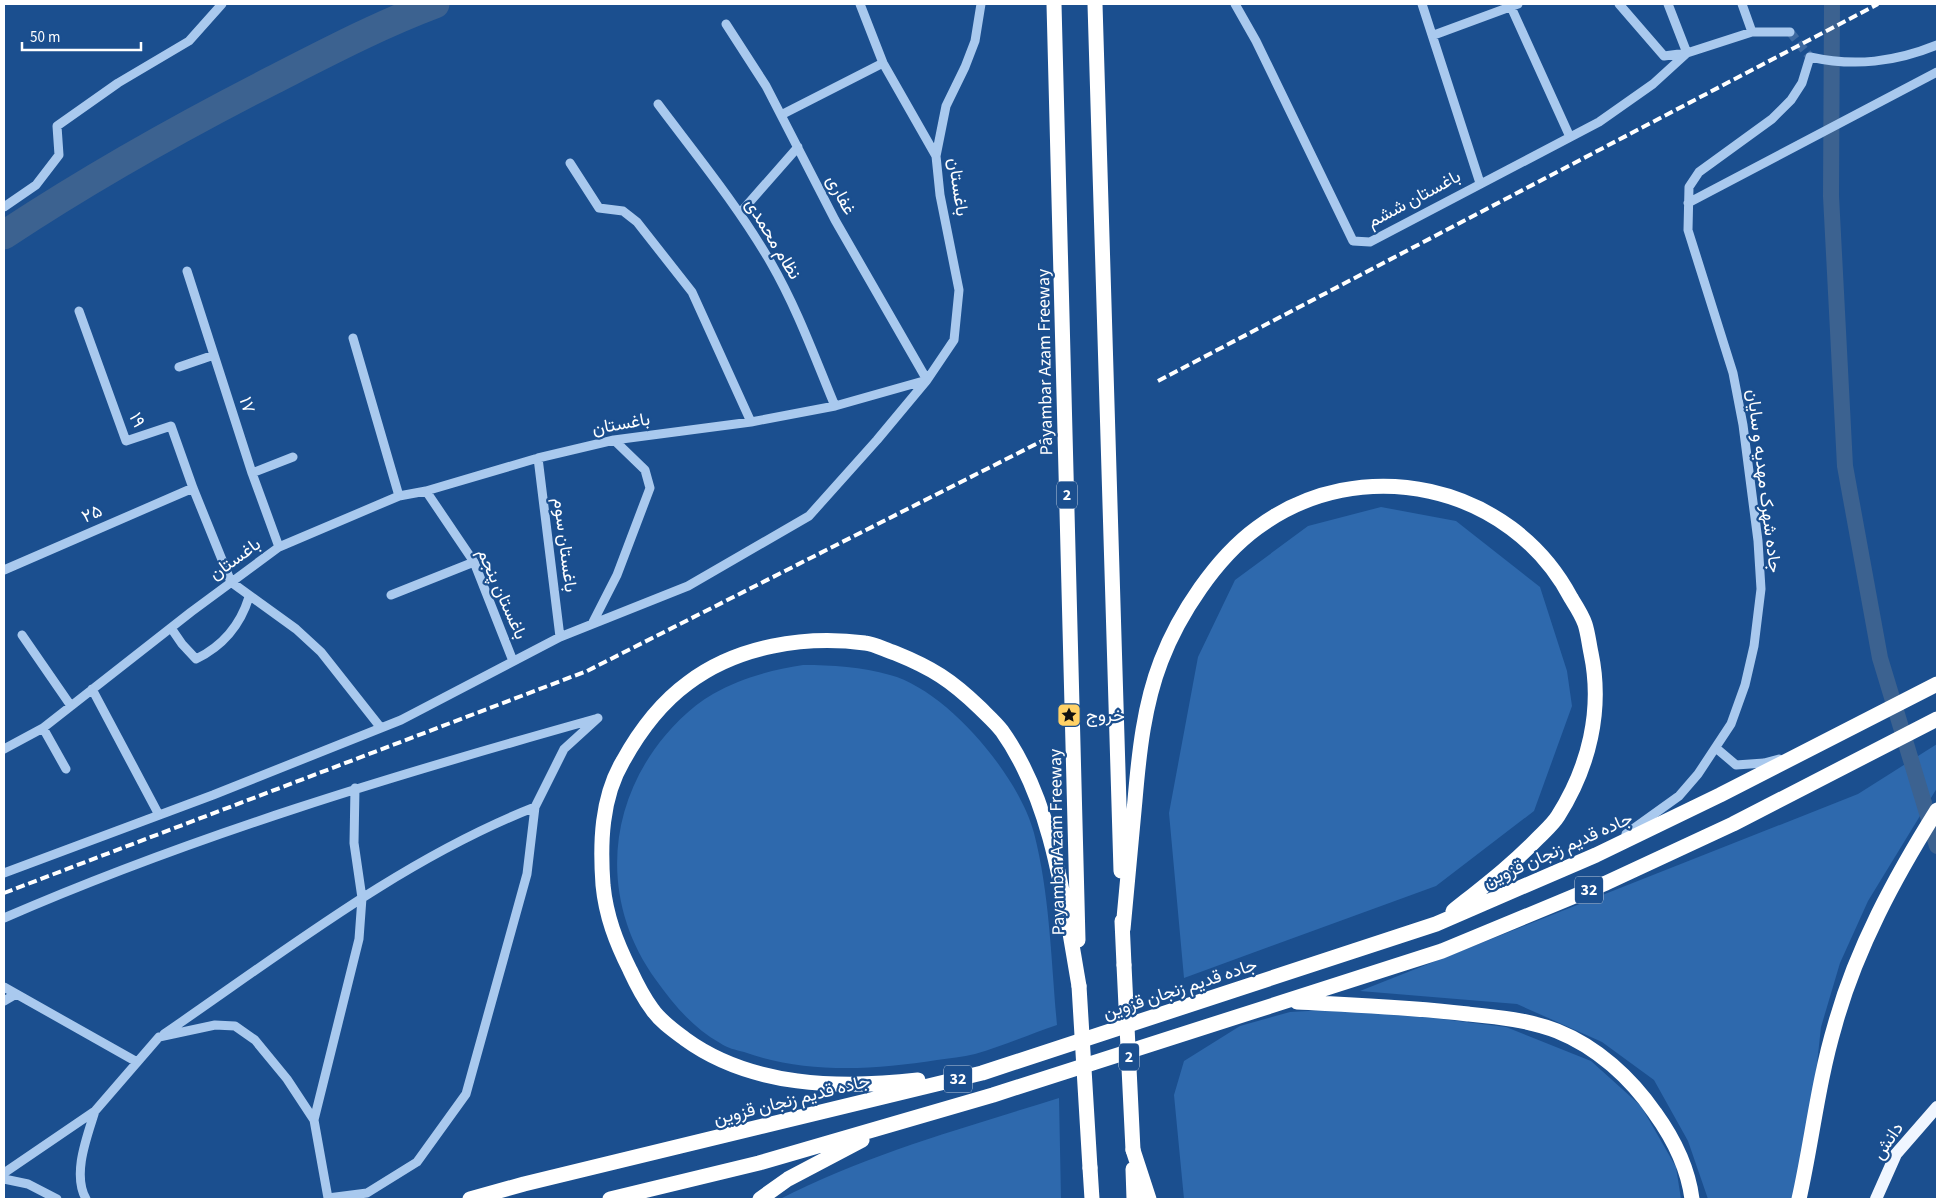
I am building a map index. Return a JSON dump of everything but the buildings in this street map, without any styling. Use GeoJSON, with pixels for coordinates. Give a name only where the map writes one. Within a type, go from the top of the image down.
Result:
{"type":"FeatureCollection","features":[{"type":"Feature","properties":{"kind":"highway","name":"Payambar Azam Freeway"},"geometry":{"type":"LineString","coordinates":[[1054,4],[1079,986],[1092,1199]]}},
{"type":"Feature","properties":{"kind":"highway","name":"2"},"geometry":{"type":"LineString","coordinates":[[1095,4],[1124,965],[1134,1199]]}},
{"type":"Feature","properties":{"kind":"highway"},"geometry":{"type":"LineString","coordinates":[[1123,929],[1145,716],[1161,661],[1185,612],[1216,568],[1256,528],[1299,503],[1342,489],[1398,486],[1448,495],[1492,515],[1533,544],[1562,580],[1585,624],[1597,678],[1594,726],[1580,773],[1557,819],[1515,862],[1436,924]]}},
{"type":"Feature","properties":{"kind":"highway"},"geometry":{"type":"LineString","coordinates":[[982,1073],[871,1086],[804,1082],[750,1072],[698,1048],[672,1029],[652,1010],[615,941],[605,908],[601,833],[608,798],[620,764],[640,734],[688,682],[749,651],[811,640],[868,643],[922,664],[949,679],[1001,729],[1022,764],[1053,846],[1079,986]]}},
{"type":"Feature","properties":{"kind":"highway","name":"جاده قدیم زنجان قزوین"},"geometry":{"type":"LineString","coordinates":[[470,1199],[524,1184],[982,1073],[1436,924],[1596,855],[1812,749],[1934,686]]}},
{"type":"Feature","properties":{"kind":"highway","name":"32"},"geometry":{"type":"LineString","coordinates":[[610,1199],[759,1163],[993,1094],[1442,951],[1606,883],[1734,824],[1937,719]]}},
{"type":"Feature","properties":{"kind":"highway"},"geometry":{"type":"LineString","coordinates":[[1799,1199],[1820,1086],[1835,1024],[1853,971],[1876,918],[1910,855],[1934,816]]}},
{"type":"Feature","properties":{"kind":"highway"},"geometry":{"type":"LineString","coordinates":[[1288,1001],[1431,1009],[1513,1019],[1558,1031],[1595,1051],[1621,1072],[1644,1098],[1666,1128],[1682,1160],[1692,1199]]}},
{"type":"Feature","properties":{"kind":"highway"},"geometry":{"type":"LineString","coordinates":[[760,1199],[788,1179],[889,1125]]}},
{"type":"Feature","properties":{"kind":"highway"},"geometry":{"type":"LineString","coordinates":[[1133,1150],[1148,1199]]}},
{"type":"Feature","properties":{"kind":"main road","name":"دانش"},"geometry":{"type":"LineString","coordinates":[[1876,1199],[1896,1154],[1937,1107]]}},
{"type":"Feature","properties":{"kind":"street"},"geometry":{"type":"LineString","coordinates":[[4,207],[36,185],[59,155],[58,126],[118,83],[189,41],[222,4]]}},
{"type":"Feature","properties":{"kind":"street"},"geometry":{"type":"LineString","coordinates":[[860,4],[883,63],[936,156]]}},
{"type":"Feature","properties":{"kind":"street","name":"باغستان"},"geometry":{"type":"LineString","coordinates":[[4,749],[43,728],[231,582],[280,547],[399,496],[426,491],[538,458],[614,440],[752,422],[835,406],[927,380],[954,340],[959,290],[940,195],[936,156],[946,106],[966,68],[975,41],[980,4]]}},
{"type":"Feature","properties":{"kind":"street","name":"باغستان ششم"},"geometry":{"type":"LineString","coordinates":[[1235,4],[1256,40],[1353,241],[1370,242],[1598,122],[1653,84],[1687,53]]}},
{"type":"Feature","properties":{"kind":"street"},"geometry":{"type":"LineString","coordinates":[[1422,4],[1434,36],[1480,183]]}},
{"type":"Feature","properties":{"kind":"street"},"geometry":{"type":"LineString","coordinates":[[1619,4],[1664,56],[1687,53],[1752,32],[1790,32]]}},
{"type":"Feature","properties":{"kind":"street"},"geometry":{"type":"LineString","coordinates":[[1668,4],[1687,53]]}},
{"type":"Feature","properties":{"kind":"street"},"geometry":{"type":"LineString","coordinates":[[1742,4],[1752,32]]}},
{"type":"Feature","properties":{"kind":"street"},"geometry":{"type":"LineString","coordinates":[[1434,36],[1514,5],[1570,137]]}},
{"type":"Feature","properties":{"kind":"street","name":"غفاری"},"geometry":{"type":"LineString","coordinates":[[726,24],[766,86],[835,220],[927,380]]}},
{"type":"Feature","properties":{"kind":"street","name":"جاده شهرک مهدیه و سایان"},"geometry":{"type":"LineString","coordinates":[[1596,855],[1679,796],[1698,774],[1731,724],[1745,685],[1754,646],[1761,589],[1751,485],[1736,390],[1710,297],[1688,230],[1689,187],[1699,172],[1772,119],[1791,100],[1802,83],[1810,57],[1836,63],[1866,62],[1914,54],[1937,45]]}},
{"type":"Feature","properties":{"kind":"street"},"geometry":{"type":"LineString","coordinates":[[781,115],[883,63]]}},
{"type":"Feature","properties":{"kind":"street"},"geometry":{"type":"LineString","coordinates":[[1688,203],[1937,72]]}},
{"type":"Feature","properties":{"kind":"street","name":"نظام محمدی"},"geometry":{"type":"LineString","coordinates":[[658,104],[740,213],[772,264],[796,313],[835,406]]}},
{"type":"Feature","properties":{"kind":"street"},"geometry":{"type":"LineString","coordinates":[[740,213],[798,147]]}},
{"type":"Feature","properties":{"kind":"street"},"geometry":{"type":"LineString","coordinates":[[570,163],[599,208],[623,211],[637,222],[692,292],[752,422]]}},
{"type":"Feature","properties":{"kind":"street","name":"۱۷"},"geometry":{"type":"LineString","coordinates":[[187,271],[252,473],[280,547]]}},
{"type":"Feature","properties":{"kind":"street","name":"۱۹"},"geometry":{"type":"LineString","coordinates":[[79,311],[126,441],[171,426],[193,488]]}},
{"type":"Feature","properties":{"kind":"street"},"geometry":{"type":"LineString","coordinates":[[353,338],[399,496]]}},
{"type":"Feature","properties":{"kind":"street"},"geometry":{"type":"LineString","coordinates":[[179,367],[214,355]]}},
{"type":"Feature","properties":{"kind":"street"},"geometry":{"type":"LineString","coordinates":[[4,873],[159,815],[401,720],[560,637],[593,622],[688,586],[809,516],[877,440],[927,380]]}},
{"type":"Feature","properties":{"kind":"street"},"geometry":{"type":"LineString","coordinates":[[593,622],[617,575],[650,488],[645,470],[614,440]]}},
{"type":"Feature","properties":{"kind":"street"},"geometry":{"type":"LineString","coordinates":[[252,473],[293,457]]}},
{"type":"Feature","properties":{"kind":"street","name":"باغستان سوم"},"geometry":{"type":"LineString","coordinates":[[538,458],[560,637]]}},
{"type":"Feature","properties":{"kind":"street"},"geometry":{"type":"LineString","coordinates":[[193,488],[231,582],[249,598],[296,629],[321,652],[381,728]]}},
{"type":"Feature","properties":{"kind":"street","name":"۲۵"},"geometry":{"type":"LineString","coordinates":[[4,570],[193,488]]}},
{"type":"Feature","properties":{"kind":"street","name":"باغستان پنجم"},"geometry":{"type":"LineString","coordinates":[[426,491],[474,562],[513,661]]}},
{"type":"Feature","properties":{"kind":"street"},"geometry":{"type":"LineString","coordinates":[[391,596],[474,562]]}},
{"type":"Feature","properties":{"kind":"street"},"geometry":{"type":"LineString","coordinates":[[171,628],[196,659],[212,651],[235,629],[243,618],[249,598]]}},
{"type":"Feature","properties":{"kind":"street"},"geometry":{"type":"LineString","coordinates":[[22,635],[71,706]]}},
{"type":"Feature","properties":{"kind":"street"},"geometry":{"type":"LineString","coordinates":[[92,689],[159,815]]}},
{"type":"Feature","properties":{"kind":"street"},"geometry":{"type":"LineString","coordinates":[[4,918],[59,894],[194,842],[355,788],[598,718],[564,749],[535,807],[527,874],[466,1094],[417,1162],[367,1193],[328,1198],[314,1120],[287,1080],[255,1040],[235,1026],[215,1025],[160,1037]]}},
{"type":"Feature","properties":{"kind":"street"},"geometry":{"type":"LineString","coordinates":[[43,728],[66,769]]}},
{"type":"Feature","properties":{"kind":"street"},"geometry":{"type":"LineString","coordinates":[[1716,748],[1736,765],[1764,763],[1812,749]]}},
{"type":"Feature","properties":{"kind":"street"},"geometry":{"type":"LineString","coordinates":[[314,1120],[359,939],[362,898],[354,843],[355,788]]}},
{"type":"Feature","properties":{"kind":"street"},"geometry":{"type":"LineString","coordinates":[[4,1173],[95,1111],[160,1037],[362,898],[488,825],[535,807]]}},
{"type":"Feature","properties":{"kind":"street"},"geometry":{"type":"LineString","coordinates":[[4,987],[137,1062]]}},
{"type":"Feature","properties":{"kind":"street"},"geometry":{"type":"LineString","coordinates":[[4,1001],[16,994]]}},
{"type":"Feature","properties":{"kind":"street"},"geometry":{"type":"LineString","coordinates":[[86,1199],[81,1190],[82,1154],[95,1111]]}},
{"type":"Feature","properties":{"kind":"street"},"geometry":{"type":"LineString","coordinates":[[4,1179],[28,1184],[57,1199]]}},
{"type":"Feature","properties":{"kind":"shaded area"},"geometry":{"type":"Polygon","coordinates":[[[1381,507],[1456,521],[1540,587],[1567,671],[1572,706],[1534,811],[1436,886],[1184,978],[1169,813],[1198,657],[1235,580],[1308,526],[1381,507]]]}},
{"type":"Feature","properties":{"kind":"shaded area"},"geometry":{"type":"Polygon","coordinates":[[[803,665],[858,668],[890,675],[912,684],[934,698],[957,717],[978,738],[997,762],[1026,810],[1034,833],[1047,904],[1057,1025],[966,1056],[864,1068],[815,1067],[767,1059],[723,1045],[692,1023],[669,998],[656,980],[639,953],[627,925],[620,895],[617,865],[619,836],[626,806],[638,777],[666,734],[680,719],[704,699],[745,679],[779,669],[803,665]]]}},
{"type":"Feature","properties":{"kind":"shaded area"},"geometry":{"type":"Polygon","coordinates":[[[1937,744],[1937,788],[1868,901],[1840,963],[1821,1027],[1807,1156],[1792,1199],[1708,1199],[1688,1141],[1654,1080],[1602,1042],[1517,1004],[1360,991],[1858,794],[1937,744]]]}},
{"type":"Feature","properties":{"kind":"shaded area"},"geometry":{"type":"Polygon","coordinates":[[[1325,1010],[1401,1014],[1506,1027],[1591,1061],[1641,1106],[1676,1167],[1681,1199],[1184,1199],[1174,1095],[1184,1061],[1240,1026],[1290,1012],[1325,1010]]]}},
{"type":"Feature","properties":{"kind":"shaded area"},"geometry":{"type":"Polygon","coordinates":[[[1059,1098],[1061,1199],[780,1199],[847,1168],[882,1155],[1059,1098]]]}},
{"type":"Feature","properties":{"kind":"waterway"},"geometry":{"type":"LineString","coordinates":[[4,235],[103,173],[204,116],[353,40],[435,4]]}},
{"type":"Feature","properties":{"kind":"waterway"},"geometry":{"type":"LineString","coordinates":[[1832,4],[1831,196],[1845,466],[1880,658],[1937,846]]}},
{"type":"Feature","properties":{"kind":"tunnel"},"geometry":{"type":"LineString","coordinates":[[1790,32],[1810,57]]}},
{"type":"Feature","properties":{"kind":"railway"},"geometry":{"type":"LineString","coordinates":[[1158,381],[1878,4]]}},
{"type":"Feature","properties":{"kind":"railway"},"geometry":{"type":"LineString","coordinates":[[4,893],[587,671],[1042,441]]}},
{"type":"Feature","properties":{"kind":"place","name":"خروج"},"geometry":{"type":"Point","coordinates":[1069,715]}}]}
